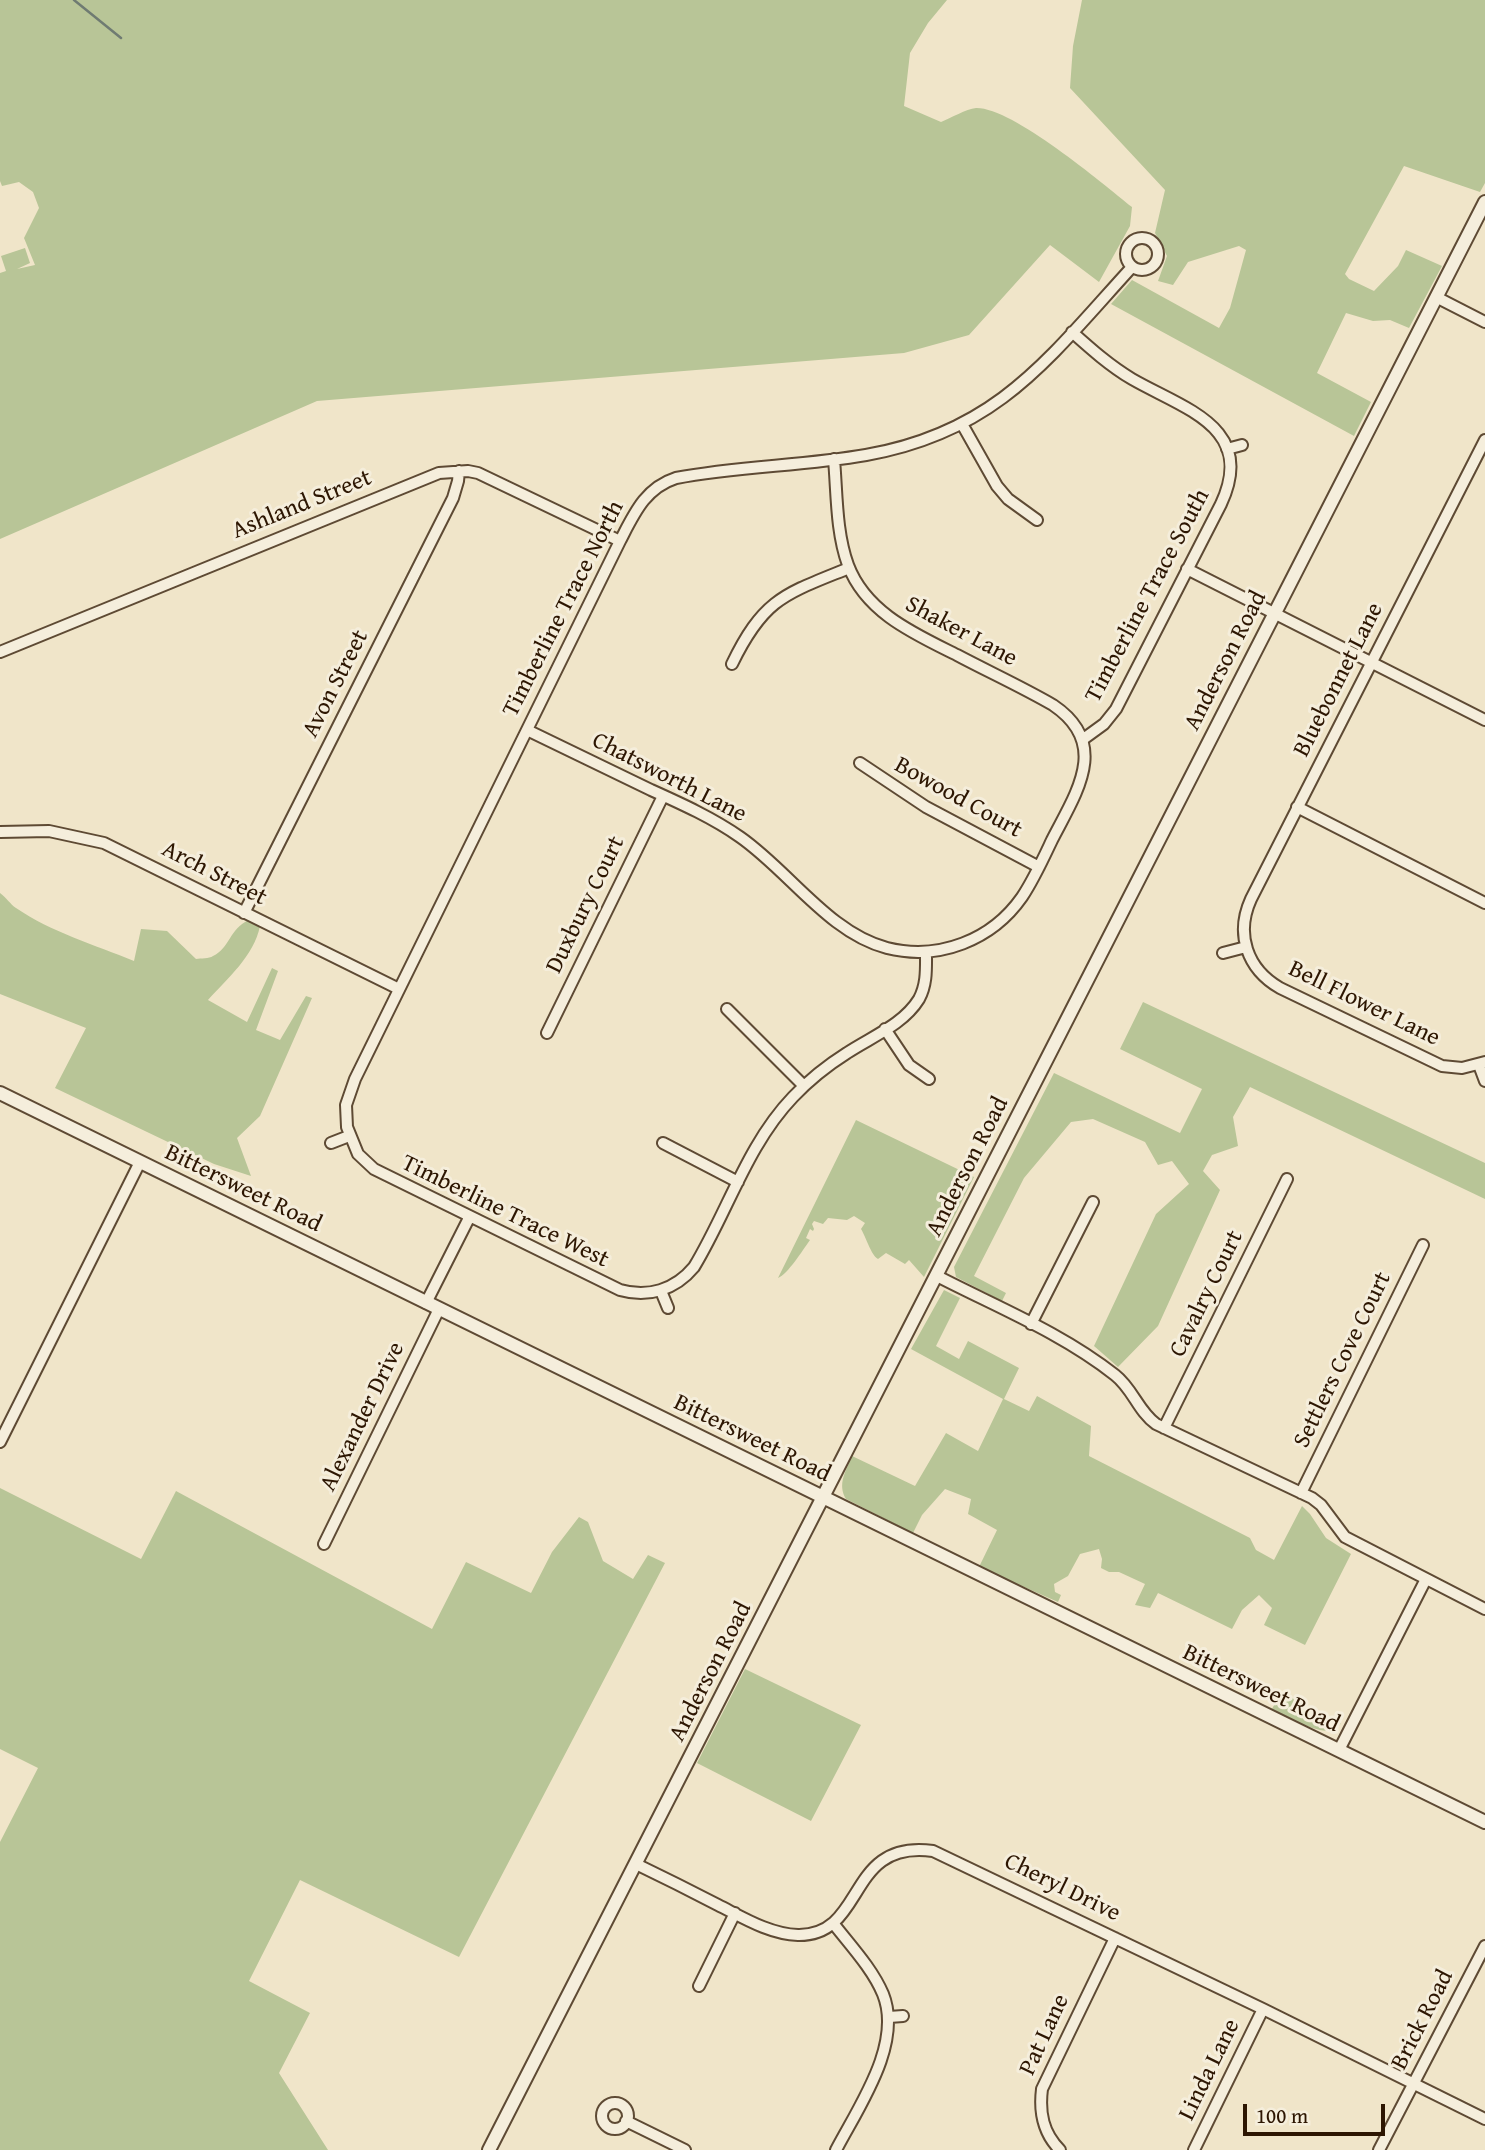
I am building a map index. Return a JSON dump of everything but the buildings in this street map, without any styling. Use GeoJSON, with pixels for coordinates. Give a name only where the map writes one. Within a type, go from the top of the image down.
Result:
{"type":"FeatureCollection","features":[{"type":"Feature","properties":{"kind":"street","name":"Anderson Road"},"geometry":{"type":"LineString","coordinates":[[489,2150],[1485,202]]}},
{"type":"Feature","properties":{"kind":"street","name":"Timberline Trace North"},"geometry":{"type":"LineString","coordinates":[[349,1136],[346,1115],[348,1095],[620,541],[640,504],[653,489],[670,480],[863,456],[905,447],[962,424],[1017,389],[1132,267]]}},
{"type":"Feature","properties":{"kind":"street"},"geometry":{"type":"LineString","coordinates":[[1436,297],[1485,322]]}},
{"type":"Feature","properties":{"kind":"street"},"geometry":{"type":"LineString","coordinates":[[1072,332],[1121,372],[1200,414],[1218,431],[1226,445],[1242,445]]}},
{"type":"Feature","properties":{"kind":"street"},"geometry":{"type":"LineString","coordinates":[[962,424],[997,486],[1008,499],[1037,520]]}},
{"type":"Feature","properties":{"kind":"street","name":"Bluebonnet Lane"},"geometry":{"type":"LineString","coordinates":[[1245,945],[1246,909],[1485,440]]}},
{"type":"Feature","properties":{"kind":"street","name":"Timberline Trace South"},"geometry":{"type":"LineString","coordinates":[[1082,740],[1104,724],[1116,709],[1226,494],[1231,467],[1226,445]]}},
{"type":"Feature","properties":{"kind":"street","name":"Shaker Lane"},"geometry":{"type":"LineString","coordinates":[[834,459],[840,528],[849,568],[867,596],[895,622],[1053,705],[1068,718],[1082,740]]}},
{"type":"Feature","properties":{"kind":"street","name":"Ashland Street"},"geometry":{"type":"LineString","coordinates":[[0,652],[422,478],[458,471],[488,476],[620,541]]}},
{"type":"Feature","properties":{"kind":"street","name":"Avon Street"},"geometry":{"type":"LineString","coordinates":[[244,913],[453,498],[458,471]]}},
{"type":"Feature","properties":{"kind":"street"},"geometry":{"type":"LineString","coordinates":[[732,664],[755,621],[772,605],[794,591],[849,568]]}},
{"type":"Feature","properties":{"kind":"street"},"geometry":{"type":"LineString","coordinates":[[1187,569],[1485,720]]}},
{"type":"Feature","properties":{"kind":"street","name":"Chatsworth Lane"},"geometry":{"type":"LineString","coordinates":[[527,730],[719,823],[772,862],[839,924],[856,936],[884,948],[926,952]]}},
{"type":"Feature","properties":{"kind":"street"},"geometry":{"type":"LineString","coordinates":[[668,1308],[660,1291],[679,1282],[694,1267],[751,1156],[773,1121],[804,1086],[846,1054],[905,1016],[919,999],[926,978],[926,952],[965,943],[998,923],[1022,897],[1079,787],[1085,766],[1082,740]]}},
{"type":"Feature","properties":{"kind":"street","name":"Bowood Court"},"geometry":{"type":"LineString","coordinates":[[859,763],[926,807],[1039,867]]}},
{"type":"Feature","properties":{"kind":"street","name":"Duxbury Court"},"geometry":{"type":"LineString","coordinates":[[547,1033],[663,796]]}},
{"type":"Feature","properties":{"kind":"street"},"geometry":{"type":"LineString","coordinates":[[1297,807],[1485,903]]}},
{"type":"Feature","properties":{"kind":"street","name":"Arch Street"},"geometry":{"type":"LineString","coordinates":[[0,832],[48,831],[98,841],[399,989]]}},
{"type":"Feature","properties":{"kind":"street"},"geometry":{"type":"LineString","coordinates":[[1223,953],[1245,945]]}},
{"type":"Feature","properties":{"kind":"street","name":"Bell Flower Lane"},"geometry":{"type":"LineString","coordinates":[[1245,945],[1249,956],[1262,974],[1280,988],[1442,1066],[1462,1068],[1482,1063]]}},
{"type":"Feature","properties":{"kind":"street"},"geometry":{"type":"LineString","coordinates":[[727,1009],[804,1086]]}},
{"type":"Feature","properties":{"kind":"street"},"geometry":{"type":"LineString","coordinates":[[885,1029],[909,1065],[929,1079]]}},
{"type":"Feature","properties":{"kind":"street"},"geometry":{"type":"LineString","coordinates":[[1482,1063],[1485,1081]]}},
{"type":"Feature","properties":{"kind":"street","name":"Bittersweet Road"},"geometry":{"type":"LineString","coordinates":[[0,1093],[1485,1822]]}},
{"type":"Feature","properties":{"kind":"street"},"geometry":{"type":"LineString","coordinates":[[331,1143],[349,1136]]}},
{"type":"Feature","properties":{"kind":"street","name":"Timberline Trace West"},"geometry":{"type":"LineString","coordinates":[[349,1136],[358,1154],[374,1169],[469,1217],[620,1290],[646,1294],[660,1291]]}},
{"type":"Feature","properties":{"kind":"street"},"geometry":{"type":"LineString","coordinates":[[663,1143],[738,1182]]}},
{"type":"Feature","properties":{"kind":"street"},"geometry":{"type":"LineString","coordinates":[[0,1442],[140,1162]]}},
{"type":"Feature","properties":{"kind":"street","name":"Cavalry Court"},"geometry":{"type":"LineString","coordinates":[[1164,1428],[1287,1179]]}},
{"type":"Feature","properties":{"kind":"street"},"geometry":{"type":"LineString","coordinates":[[1031,1324],[1093,1202]]}},
{"type":"Feature","properties":{"kind":"street"},"geometry":{"type":"LineString","coordinates":[[426,1303],[469,1217]]}},
{"type":"Feature","properties":{"kind":"street","name":"Settlers Cove Court"},"geometry":{"type":"LineString","coordinates":[[1301,1493],[1423,1245]]}},
{"type":"Feature","properties":{"kind":"street"},"geometry":{"type":"LineString","coordinates":[[937,1276],[1076,1347],[1116,1376],[1130,1391],[1144,1413],[1164,1428],[1301,1493],[1321,1505],[1345,1537],[1485,1609]]}},
{"type":"Feature","properties":{"kind":"street","name":"Alexander Drive"},"geometry":{"type":"LineString","coordinates":[[324,1544],[439,1309]]}},
{"type":"Feature","properties":{"kind":"street"},"geometry":{"type":"LineString","coordinates":[[1339,1750],[1426,1579]]}},
{"type":"Feature","properties":{"kind":"street"},"geometry":{"type":"LineString","coordinates":[[636,1864],[771,1930],[794,1935],[811,1933],[833,1923],[851,1903],[869,1872],[885,1858],[903,1852],[899,1838]]}},
{"type":"Feature","properties":{"kind":"street","name":"Cheryl Drive"},"geometry":{"type":"LineString","coordinates":[[903,1852],[922,1850],[944,1855],[1485,2119]]}},
{"type":"Feature","properties":{"kind":"street"},"geometry":{"type":"LineString","coordinates":[[699,1986],[735,1913]]}},
{"type":"Feature","properties":{"kind":"street"},"geometry":{"type":"LineString","coordinates":[[833,1923],[879,1985],[889,2017],[887,2043],[880,2064],[836,2150]]}},
{"type":"Feature","properties":{"kind":"street","name":"Pat Lane"},"geometry":{"type":"LineString","coordinates":[[1060,2150],[1044,2126],[1040,2110],[1042,2089],[1115,1938]]}},
{"type":"Feature","properties":{"kind":"street","name":"Brick Road"},"geometry":{"type":"LineString","coordinates":[[1379,2150],[1485,1946]]}},
{"type":"Feature","properties":{"kind":"street","name":"Linda Lane"},"geometry":{"type":"LineString","coordinates":[[1194,2150],[1263,2009]]}},
{"type":"Feature","properties":{"kind":"street"},"geometry":{"type":"LineString","coordinates":[[889,2017],[903,2016]]}},
{"type":"Feature","properties":{"kind":"street"},"geometry":{"type":"LineString","coordinates":[[620,2103],[627,2111],[626,2122],[620,2128],[610,2128],[603,2122],[602,2112],[609,2104],[620,2103]]}},
{"type":"Feature","properties":{"kind":"street"},"geometry":{"type":"LineString","coordinates":[[626,2122],[685,2150]]}},
{"type":"Feature","properties":{"kind":"green space"},"geometry":{"type":"Polygon","coordinates":[[[0,0],[947,0],[928,23],[910,53],[904,106],[941,122],[976,108],[992,111],[1011,120],[1056,148],[1132,207],[1130,226],[1099,282],[1050,245],[969,335],[904,353],[317,401],[0,539],[0,273],[6,271],[1,256],[25,248],[30,263],[17,269],[35,265],[24,238],[39,208],[33,192],[19,182],[2,186],[0,181],[0,0]]]}},
{"type":"Feature","properties":{"kind":"green space"},"geometry":{"type":"Polygon","coordinates":[[[1082,0],[1485,0],[1485,183],[1480,192],[1404,166],[1345,274],[1349,279],[1374,291],[1398,266],[1406,250],[1442,266],[1409,328],[1390,320],[1373,321],[1346,313],[1317,373],[1371,402],[1354,436],[1111,304],[1132,280],[1219,328],[1230,308],[1246,250],[1239,246],[1188,262],[1173,285],[1158,281],[1167,256],[1155,233],[1165,190],[1070,88],[1073,46],[1082,0]]]}},
{"type":"Feature","properties":{"kind":"green space"},"geometry":{"type":"Polygon","coordinates":[[[0,893],[30,917],[134,961],[141,929],[167,931],[196,959],[209,958],[219,953],[237,928],[249,920],[260,926],[246,957],[208,1000],[247,1022],[272,968],[278,971],[256,1030],[280,1040],[306,996],[312,998],[260,1116],[237,1138],[251,1176],[214,1164],[55,1088],[86,1028],[0,994],[0,893]]]}},
{"type":"Feature","properties":{"kind":"green space"},"geometry":{"type":"Polygon","coordinates":[[[1143,1002],[1485,1163],[1485,1199],[1250,1087],[1233,1117],[1238,1146],[1212,1155],[1203,1171],[1220,1190],[1158,1326],[1118,1367],[1094,1346],[1156,1214],[1189,1184],[1172,1161],[1158,1165],[1145,1142],[1093,1119],[1071,1122],[1024,1178],[974,1276],[1006,1293],[1002,1301],[956,1277],[954,1267],[1054,1073],[1180,1133],[1202,1089],[1120,1049],[1143,1002]]]}},
{"type":"Feature","properties":{"kind":"green space"},"geometry":{"type":"Polygon","coordinates":[[[856,1120],[974,1177],[924,1277],[909,1260],[905,1264],[886,1253],[878,1259],[875,1257],[861,1229],[865,1223],[854,1216],[847,1220],[828,1218],[823,1224],[814,1221],[814,1229],[810,1229],[806,1238],[810,1240],[778,1278],[856,1120]]]}},
{"type":"Feature","properties":{"kind":"green space"},"geometry":{"type":"Polygon","coordinates":[[[944,1290],[960,1298],[936,1346],[959,1359],[968,1341],[1019,1368],[1004,1399],[1029,1411],[1037,1396],[1091,1426],[1089,1456],[1250,1538],[1256,1550],[1274,1560],[1302,1506],[1326,1538],[1351,1554],[1305,1645],[1264,1625],[1272,1608],[1259,1595],[1242,1610],[1232,1629],[1158,1593],[1150,1608],[1135,1605],[1145,1584],[1119,1572],[1109,1572],[1101,1568],[1099,1549],[1080,1554],[1068,1576],[1054,1584],[1055,1592],[1061,1595],[1058,1602],[979,1567],[997,1530],[968,1514],[971,1499],[945,1489],[922,1515],[913,1533],[846,1499],[842,1483],[852,1456],[915,1486],[946,1433],[978,1451],[1003,1399],[911,1349],[944,1290]]]}},
{"type":"Feature","properties":{"kind":"green space"},"geometry":{"type":"Polygon","coordinates":[[[0,1488],[141,1559],[176,1491],[432,1629],[466,1562],[531,1593],[552,1552],[579,1517],[588,1522],[603,1561],[633,1579],[648,1555],[665,1563],[459,1957],[300,1880],[249,1981],[310,2013],[279,2073],[328,2150],[0,2150],[0,1842],[38,1768],[0,1749],[0,1488]]]}},
{"type":"Feature","properties":{"kind":"green space"},"geometry":{"type":"Polygon","coordinates":[[[745,1669],[861,1725],[811,1821],[697,1763],[745,1669]]]}},
{"type":"Feature","properties":{"kind":"green space"},"geometry":{"type":"Polygon","coordinates":[[[1281,1692],[1341,1723],[1336,1729],[1319,1730],[1272,1709],[1281,1692]]]}},
{"type":"Feature","properties":{"kind":"waterway"},"geometry":{"type":"LineString","coordinates":[[74,0],[121,38]]}}]}
